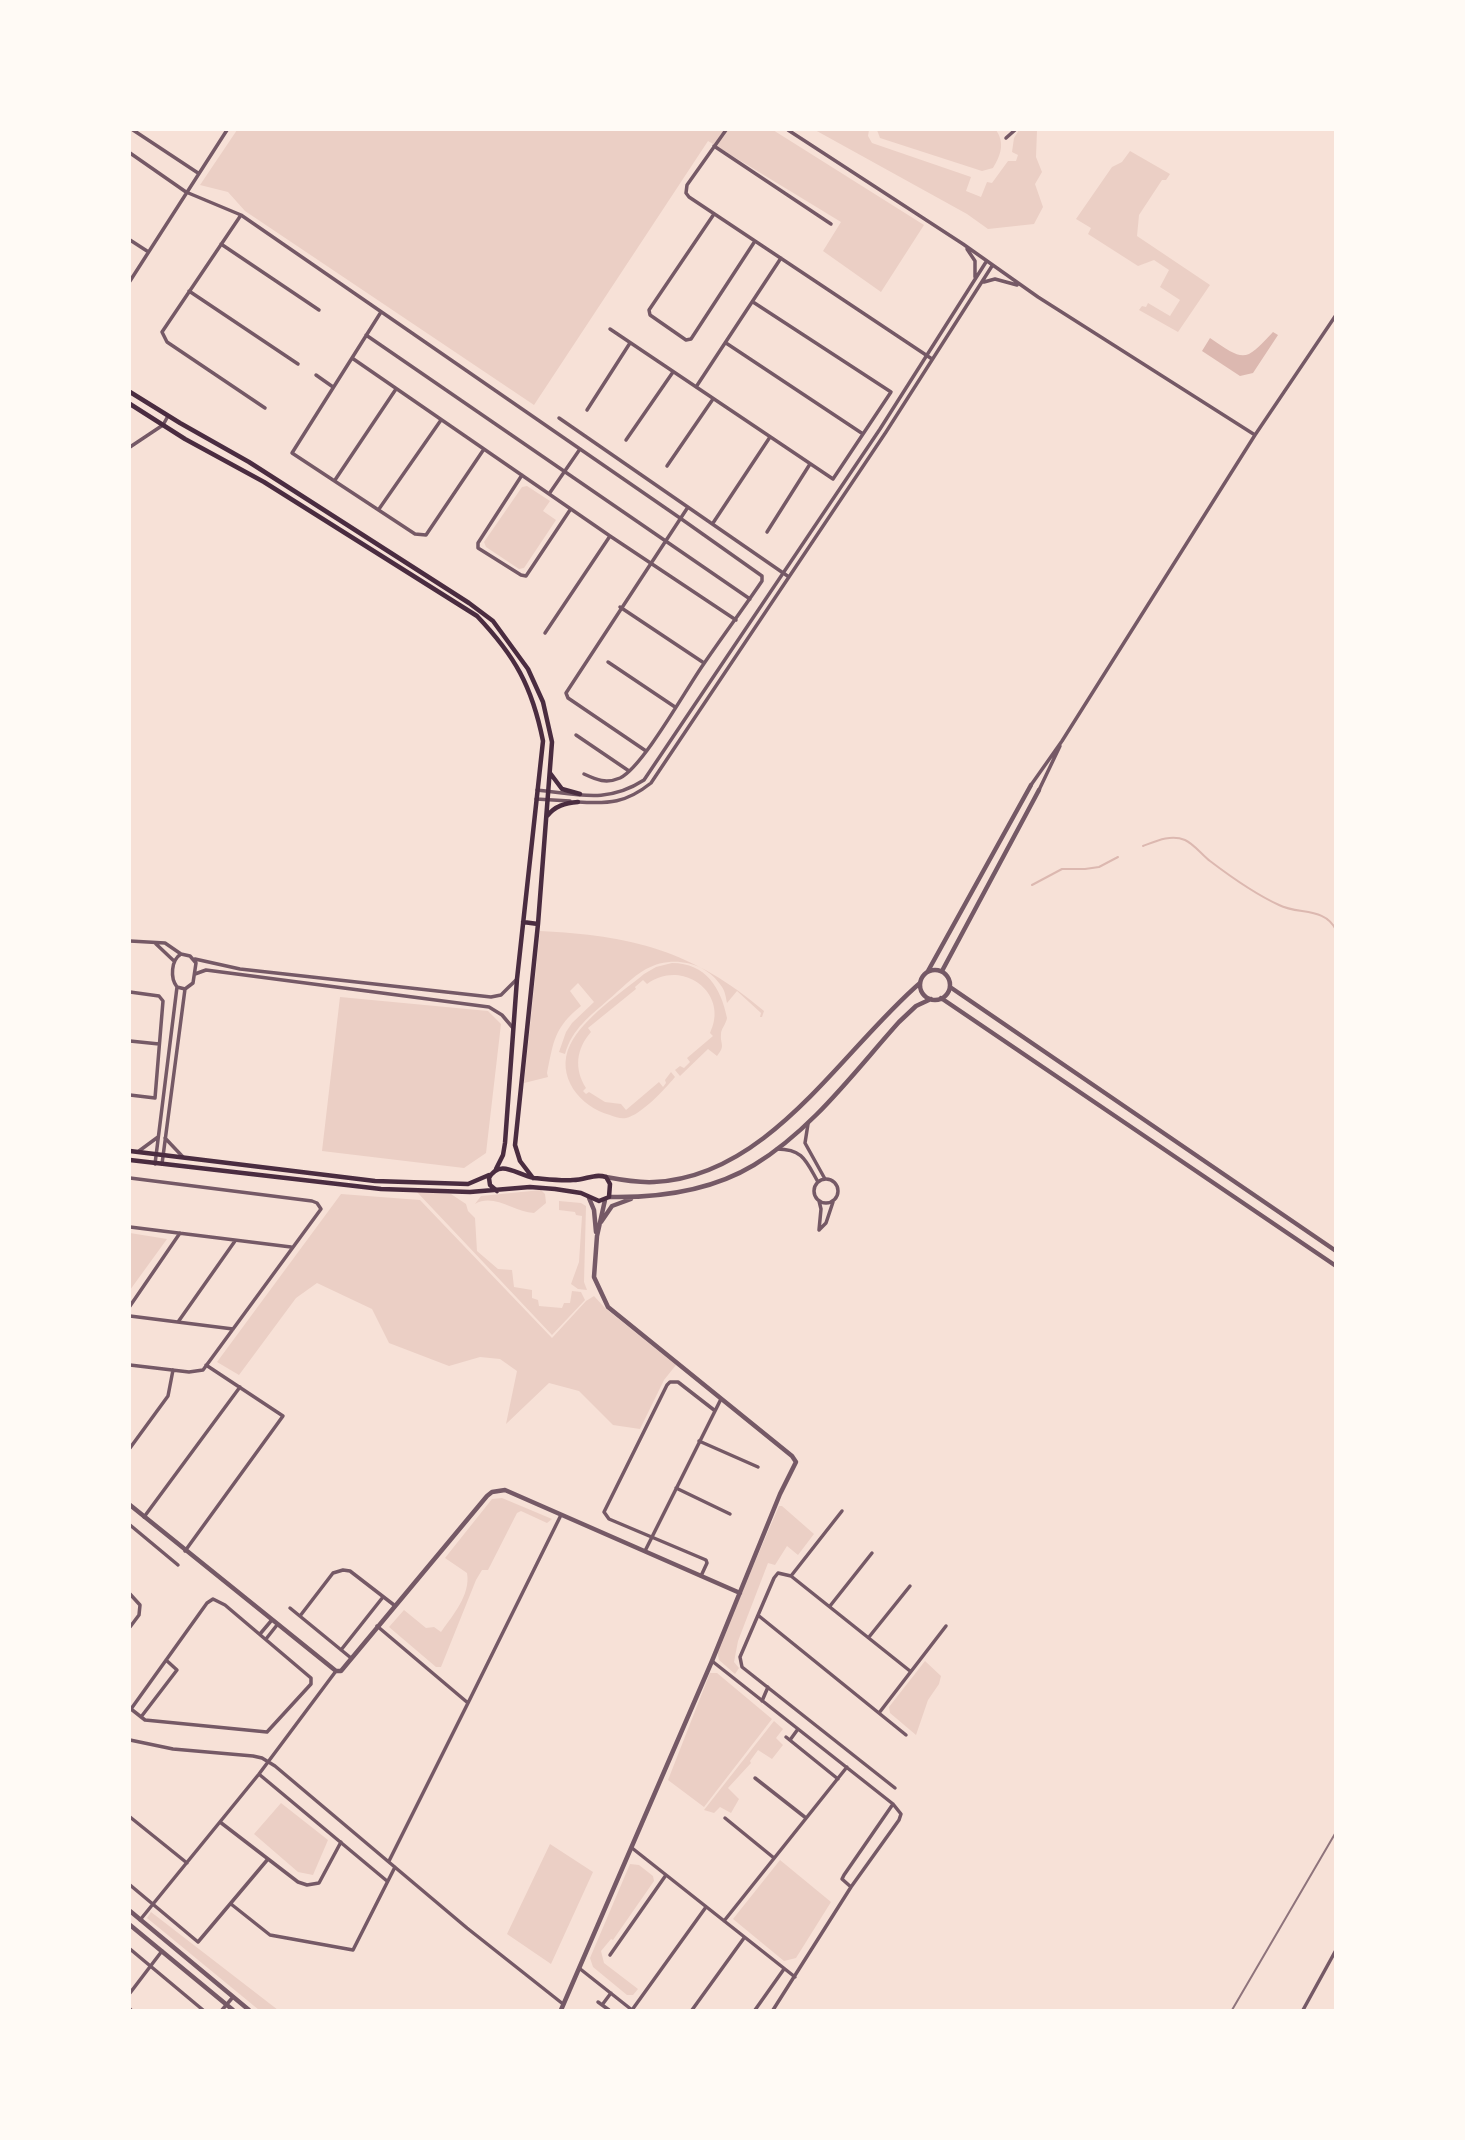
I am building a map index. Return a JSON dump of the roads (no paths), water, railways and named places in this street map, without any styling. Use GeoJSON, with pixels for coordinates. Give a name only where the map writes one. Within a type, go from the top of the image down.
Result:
{"type":"FeatureCollection","features":[{"type":"Feature","properties":{"kind":"main road"},"geometry":{"type":"LineString","coordinates":[[130,391],[168,416],[249,461],[469,603],[493,621],[528,669],[543,702],[552,742],[538,924],[515,1145],[520,1161],[533,1178]]}},
{"type":"Feature","properties":{"kind":"main road"},"geometry":{"type":"LineString","coordinates":[[130,404],[264,482],[477,616],[499,640],[522,674],[536,708],[543,741],[517,979],[505,1143],[503,1155],[491,1174],[468,1184],[375,1181],[130,1151]]}},
{"type":"Feature","properties":{"kind":"main road"},"geometry":{"type":"LineString","coordinates":[[549,772],[562,789],[580,794]]}},
{"type":"Feature","properties":{"kind":"main road"},"geometry":{"type":"LineString","coordinates":[[546,817],[551,810],[565,803],[578,802]]}},
{"type":"Feature","properties":{"kind":"main road"},"geometry":{"type":"LineString","coordinates":[[523,922],[538,924]]}},
{"type":"Feature","properties":{"kind":"main road"},"geometry":{"type":"LineString","coordinates":[[130,1160],[381,1189],[470,1192],[530,1187],[576,1192],[599,1201],[607,1198],[610,1184],[606,1177],[595,1175],[576,1181],[533,1178],[507,1168],[496,1169]]}},
{"type":"Feature","properties":{"kind":"main road"},"geometry":{"type":"LineString","coordinates":[[491,1174],[491,1185],[497,1191]]}},
{"type":"Feature","properties":{"kind":"street"},"geometry":{"type":"LineString","coordinates":[[133,130],[198,173]]}},
{"type":"Feature","properties":{"kind":"street"},"geometry":{"type":"LineString","coordinates":[[130,281],[227,130]]}},
{"type":"Feature","properties":{"kind":"street"},"geometry":{"type":"LineString","coordinates":[[726,130],[685,190],[689,197],[932,359]]}},
{"type":"Feature","properties":{"kind":"street"},"geometry":{"type":"LineString","coordinates":[[788,130],[963,244],[1022,286],[1255,435]]}},
{"type":"Feature","properties":{"kind":"street"},"geometry":{"type":"LineString","coordinates":[[1006,138],[1015,130]]}},
{"type":"Feature","properties":{"kind":"street"},"geometry":{"type":"LineString","coordinates":[[714,146],[831,224]]}},
{"type":"Feature","properties":{"kind":"street"},"geometry":{"type":"LineString","coordinates":[[130,153],[186,192],[241,215],[760,574],[762,581],[646,751],[629,771],[620,778],[605,782],[584,775]]}},
{"type":"Feature","properties":{"kind":"street"},"geometry":{"type":"LineString","coordinates":[[714,214],[649,313],[685,340],[691,339],[755,241]]}},
{"type":"Feature","properties":{"kind":"street"},"geometry":{"type":"LineString","coordinates":[[241,215],[162,331],[167,342],[265,408]]}},
{"type":"Feature","properties":{"kind":"street"},"geometry":{"type":"LineString","coordinates":[[130,240],[147,251]]}},
{"type":"Feature","properties":{"kind":"street"},"geometry":{"type":"LineString","coordinates":[[221,244],[319,310]]}},
{"type":"Feature","properties":{"kind":"street"},"geometry":{"type":"LineString","coordinates":[[963,244],[975,261],[975,279]]}},
{"type":"Feature","properties":{"kind":"street"},"geometry":{"type":"LineString","coordinates":[[696,387],[780,258]]}},
{"type":"Feature","properties":{"kind":"street"},"geometry":{"type":"LineString","coordinates":[[537,790],[605,796],[617,794],[644,780],[783,574],[986,262]]}},
{"type":"Feature","properties":{"kind":"street"},"geometry":{"type":"LineString","coordinates":[[536,799],[607,803],[623,800],[651,783],[789,578],[992,266]]}},
{"type":"Feature","properties":{"kind":"street"},"geometry":{"type":"LineString","coordinates":[[981,284],[995,279],[1022,286]]}},
{"type":"Feature","properties":{"kind":"street"},"geometry":{"type":"LineString","coordinates":[[189,291],[298,364]]}},
{"type":"Feature","properties":{"kind":"street"},"geometry":{"type":"LineString","coordinates":[[610,329],[833,479],[891,392],[753,302]]}},
{"type":"Feature","properties":{"kind":"street"},"geometry":{"type":"LineString","coordinates":[[381,312],[292,453],[421,536],[426,535],[484,449]]}},
{"type":"Feature","properties":{"kind":"street"},"geometry":{"type":"LineString","coordinates":[[606,1177],[637,1182],[675,1180],[737,1157],[798,1108],[920,983],[1031,785],[1062,741],[1255,435],[1335,315]]}},
{"type":"Feature","properties":{"kind":"street"},"geometry":{"type":"LineString","coordinates":[[366,335],[750,599]]}},
{"type":"Feature","properties":{"kind":"street"},"geometry":{"type":"LineString","coordinates":[[587,410],[630,343]]}},
{"type":"Feature","properties":{"kind":"street"},"geometry":{"type":"LineString","coordinates":[[726,343],[863,434]]}},
{"type":"Feature","properties":{"kind":"street"},"geometry":{"type":"LineString","coordinates":[[352,358],[736,620]]}},
{"type":"Feature","properties":{"kind":"street"},"geometry":{"type":"LineString","coordinates":[[626,440],[673,372]]}},
{"type":"Feature","properties":{"kind":"street"},"geometry":{"type":"LineString","coordinates":[[316,375],[333,387]]}},
{"type":"Feature","properties":{"kind":"street"},"geometry":{"type":"LineString","coordinates":[[335,480],[396,389]]}},
{"type":"Feature","properties":{"kind":"street"},"geometry":{"type":"LineString","coordinates":[[667,466],[713,399]]}},
{"type":"Feature","properties":{"kind":"street"},"geometry":{"type":"LineString","coordinates":[[130,447],[163,425],[168,416]]}},
{"type":"Feature","properties":{"kind":"street"},"geometry":{"type":"LineString","coordinates":[[559,418],[789,578]]}},
{"type":"Feature","properties":{"kind":"street"},"geometry":{"type":"LineString","coordinates":[[379,509],[441,420]]}},
{"type":"Feature","properties":{"kind":"street"},"geometry":{"type":"LineString","coordinates":[[713,524],[770,437]]}},
{"type":"Feature","properties":{"kind":"street"},"geometry":{"type":"LineString","coordinates":[[549,494],[580,449]]}},
{"type":"Feature","properties":{"kind":"street"},"geometry":{"type":"LineString","coordinates":[[767,532],[810,464]]}},
{"type":"Feature","properties":{"kind":"street"},"geometry":{"type":"LineString","coordinates":[[522,475],[478,543],[478,548],[526,576],[571,509]]}},
{"type":"Feature","properties":{"kind":"street"},"geometry":{"type":"LineString","coordinates":[[646,751],[566,695],[620,607],[688,507]]}},
{"type":"Feature","properties":{"kind":"street"},"geometry":{"type":"LineString","coordinates":[[545,633],[610,536]]}},
{"type":"Feature","properties":{"kind":"street"},"geometry":{"type":"LineString","coordinates":[[620,607],[704,663]]}},
{"type":"Feature","properties":{"kind":"street"},"geometry":{"type":"LineString","coordinates":[[608,662],[675,707]]}},
{"type":"Feature","properties":{"kind":"street"},"geometry":{"type":"LineString","coordinates":[[576,735],[629,771]]}},
{"type":"Feature","properties":{"kind":"street"},"geometry":{"type":"LineString","coordinates":[[942,971],[1039,790],[1062,741]]}},
{"type":"Feature","properties":{"kind":"street"},"geometry":{"type":"LineString","coordinates":[[605,796],[607,803]]}},
{"type":"Feature","properties":{"kind":"street"},"geometry":{"type":"LineString","coordinates":[[130,941],[165,943],[181,954],[195,959],[240,969],[491,997],[501,995],[517,979]]}},
{"type":"Feature","properties":{"kind":"street"},"geometry":{"type":"LineString","coordinates":[[155,943],[174,961]]}},
{"type":"Feature","properties":{"kind":"street"},"geometry":{"type":"LineString","coordinates":[[181,954],[174,961],[172,980],[177,987],[185,989],[191,986],[195,974],[195,959]]}},
{"type":"Feature","properties":{"kind":"street"},"geometry":{"type":"LineString","coordinates":[[195,974],[206,970],[489,1007],[502,1015],[514,1030]]}},
{"type":"Feature","properties":{"kind":"street"},"geometry":{"type":"LineString","coordinates":[[928,971],[942,971],[948,978],[950,987],[1335,1251]]}},
{"type":"Feature","properties":{"kind":"street"},"geometry":{"type":"LineString","coordinates":[[920,983],[923,993],[931,999]]}},
{"type":"Feature","properties":{"kind":"street"},"geometry":{"type":"LineString","coordinates":[[155,1164],[177,987]]}},
{"type":"Feature","properties":{"kind":"street"},"geometry":{"type":"LineString","coordinates":[[941,998],[950,987]]}},
{"type":"Feature","properties":{"kind":"street"},"geometry":{"type":"LineString","coordinates":[[162,1165],[185,989]]}},
{"type":"Feature","properties":{"kind":"street"},"geometry":{"type":"LineString","coordinates":[[130,992],[159,996],[163,1002],[155,1098],[130,1096]]}},
{"type":"Feature","properties":{"kind":"street"},"geometry":{"type":"LineString","coordinates":[[599,1224],[612,1206],[639,1198],[690,1190],[754,1165],[808,1122],[916,1006],[941,998],[1335,1266]]}},
{"type":"Feature","properties":{"kind":"street"},"geometry":{"type":"LineString","coordinates":[[130,1041],[159,1044]]}},
{"type":"Feature","properties":{"kind":"street"},"geometry":{"type":"LineString","coordinates":[[808,1122],[806,1143],[825,1178],[832,1180],[837,1186],[838,1194],[826,1223],[819,1230],[821,1209],[814,1190],[818,1182],[825,1178]]}},
{"type":"Feature","properties":{"kind":"street"},"geometry":{"type":"LineString","coordinates":[[137,1152],[158,1136]]}},
{"type":"Feature","properties":{"kind":"street"},"geometry":{"type":"LineString","coordinates":[[165,1138],[184,1158]]}},
{"type":"Feature","properties":{"kind":"street"},"geometry":{"type":"LineString","coordinates":[[776,1149],[789,1149],[802,1155],[818,1182]]}},
{"type":"Feature","properties":{"kind":"street"},"geometry":{"type":"LineString","coordinates":[[130,1178],[317,1202],[321,1209],[203,1370],[196,1373],[130,1365]]}},
{"type":"Feature","properties":{"kind":"street"},"geometry":{"type":"LineString","coordinates":[[589,1198],[594,1210],[597,1236]]}},
{"type":"Feature","properties":{"kind":"street"},"geometry":{"type":"LineString","coordinates":[[561,2011],[712,1661],[780,1493],[796,1462],[722,1398],[608,1307],[594,1277],[599,1224],[607,1198],[639,1198]]}},
{"type":"Feature","properties":{"kind":"street"},"geometry":{"type":"LineString","coordinates":[[819,1201],[827,1203],[834,1200]]}},
{"type":"Feature","properties":{"kind":"street"},"geometry":{"type":"LineString","coordinates":[[130,1227],[291,1247]]}},
{"type":"Feature","properties":{"kind":"street"},"geometry":{"type":"LineString","coordinates":[[130,1306],[180,1233]]}},
{"type":"Feature","properties":{"kind":"street"},"geometry":{"type":"LineString","coordinates":[[178,1322],[236,1240]]}},
{"type":"Feature","properties":{"kind":"street"},"geometry":{"type":"LineString","coordinates":[[130,1316],[233,1329]]}},
{"type":"Feature","properties":{"kind":"street"},"geometry":{"type":"LineString","coordinates":[[186,1551],[282,1421],[283,1416],[206,1365]]}},
{"type":"Feature","properties":{"kind":"street"},"geometry":{"type":"LineString","coordinates":[[130,1448],[168,1396],[173,1370]]}},
{"type":"Feature","properties":{"kind":"street"},"geometry":{"type":"LineString","coordinates":[[701,1576],[706,1560],[609,1519],[604,1512],[670,1382],[678,1382],[714,1410]]}},
{"type":"Feature","properties":{"kind":"street"},"geometry":{"type":"LineString","coordinates":[[144,1517],[240,1387]]}},
{"type":"Feature","properties":{"kind":"street"},"geometry":{"type":"LineString","coordinates":[[645,1551],[722,1398]]}},
{"type":"Feature","properties":{"kind":"street"},"geometry":{"type":"LineString","coordinates":[[699,1441],[758,1467]]}},
{"type":"Feature","properties":{"kind":"street"},"geometry":{"type":"LineString","coordinates":[[676,1488],[730,1514]]}},
{"type":"Feature","properties":{"kind":"street"},"geometry":{"type":"LineString","coordinates":[[130,1506],[335,1671],[341,1671],[492,1492],[505,1490],[740,1593]]}},
{"type":"Feature","properties":{"kind":"street"},"geometry":{"type":"LineString","coordinates":[[791,1576],[842,1511]]}},
{"type":"Feature","properties":{"kind":"street"},"geometry":{"type":"LineString","coordinates":[[389,1861],[561,1515]]}},
{"type":"Feature","properties":{"kind":"street"},"geometry":{"type":"LineString","coordinates":[[130,1525],[178,1565]]}},
{"type":"Feature","properties":{"kind":"street"},"geometry":{"type":"LineString","coordinates":[[830,1606],[872,1553]]}},
{"type":"Feature","properties":{"kind":"street"},"geometry":{"type":"LineString","coordinates":[[300,1616],[333,1573],[342,1570],[350,1571],[394,1605]]}},
{"type":"Feature","properties":{"kind":"street"},"geometry":{"type":"LineString","coordinates":[[895,1788],[740,1663],[778,1573],[791,1576],[910,1671]]}},
{"type":"Feature","properties":{"kind":"street"},"geometry":{"type":"LineString","coordinates":[[869,1637],[910,1586]]}},
{"type":"Feature","properties":{"kind":"street"},"geometry":{"type":"LineString","coordinates":[[130,1594],[138,1601],[139,1615],[130,1627]]}},
{"type":"Feature","properties":{"kind":"street"},"geometry":{"type":"LineString","coordinates":[[341,1650],[383,1597]]}},
{"type":"Feature","properties":{"kind":"street"},"geometry":{"type":"LineString","coordinates":[[213,1600],[225,1605],[260,1634],[311,1678],[311,1684],[270,1730],[254,1732],[145,1720],[131,1709],[207,1603],[213,1600]]}},
{"type":"Feature","properties":{"kind":"street"},"geometry":{"type":"LineString","coordinates":[[290,1608],[351,1658]]}},
{"type":"Feature","properties":{"kind":"street"},"geometry":{"type":"LineString","coordinates":[[759,1616],[906,1735]]}},
{"type":"Feature","properties":{"kind":"street"},"geometry":{"type":"LineString","coordinates":[[260,1634],[271,1621]]}},
{"type":"Feature","properties":{"kind":"street"},"geometry":{"type":"LineString","coordinates":[[266,1639],[277,1625]]}},
{"type":"Feature","properties":{"kind":"street"},"geometry":{"type":"LineString","coordinates":[[377,1626],[468,1703]]}},
{"type":"Feature","properties":{"kind":"street"},"geometry":{"type":"LineString","coordinates":[[879,1713],[946,1626]]}},
{"type":"Feature","properties":{"kind":"street"},"geometry":{"type":"LineString","coordinates":[[141,1717],[177,1670],[166,1660]]}},
{"type":"Feature","properties":{"kind":"street"},"geometry":{"type":"LineString","coordinates":[[712,1661],[893,1804],[901,1814],[851,1887],[773,2011]]}},
{"type":"Feature","properties":{"kind":"street"},"geometry":{"type":"LineString","coordinates":[[140,1920],[259,1774],[335,1671]]}},
{"type":"Feature","properties":{"kind":"street"},"geometry":{"type":"LineString","coordinates":[[762,1701],[768,1687]]}},
{"type":"Feature","properties":{"kind":"street"},"geometry":{"type":"LineString","coordinates":[[798,1729],[788,1739],[838,1779]]}},
{"type":"Feature","properties":{"kind":"street"},"geometry":{"type":"LineString","coordinates":[[130,1740],[173,1749],[253,1756],[268,1762],[467,1928],[564,2004]]}},
{"type":"Feature","properties":{"kind":"street"},"geometry":{"type":"LineString","coordinates":[[724,1921],[847,1767]]}},
{"type":"Feature","properties":{"kind":"street"},"geometry":{"type":"LineString","coordinates":[[259,1774],[387,1881]]}},
{"type":"Feature","properties":{"kind":"street"},"geometry":{"type":"LineString","coordinates":[[755,1778],[806,1818]]}},
{"type":"Feature","properties":{"kind":"street"},"geometry":{"type":"LineString","coordinates":[[851,1887],[842,1879],[844,1875],[893,1804]]}},
{"type":"Feature","properties":{"kind":"street"},"geometry":{"type":"LineString","coordinates":[[130,1817],[187,1863]]}},
{"type":"Feature","properties":{"kind":"street"},"geometry":{"type":"LineString","coordinates":[[725,1818],[774,1858]]}},
{"type":"Feature","properties":{"kind":"street"},"geometry":{"type":"LineString","coordinates":[[220,1822],[298,1882],[307,1885],[319,1883],[341,1842]]}},
{"type":"Feature","properties":{"kind":"street"},"geometry":{"type":"LineString","coordinates":[[631,1847],[795,1977]]}},
{"type":"Feature","properties":{"kind":"street"},"geometry":{"type":"LineString","coordinates":[[130,1885],[198,1942],[268,1859]]}},
{"type":"Feature","properties":{"kind":"street"},"geometry":{"type":"LineString","coordinates":[[231,1904],[270,1935],[353,1950],[395,1867]]}},
{"type":"Feature","properties":{"kind":"street"},"geometry":{"type":"LineString","coordinates":[[610,1955],[666,1875]]}},
{"type":"Feature","properties":{"kind":"street"},"geometry":{"type":"LineString","coordinates":[[579,1968],[632,2010],[706,1907]]}},
{"type":"Feature","properties":{"kind":"street"},"geometry":{"type":"LineString","coordinates":[[130,1911],[249,2011]]}},
{"type":"Feature","properties":{"kind":"street"},"geometry":{"type":"LineString","coordinates":[[130,1925],[233,2011]]}},
{"type":"Feature","properties":{"kind":"street"},"geometry":{"type":"LineString","coordinates":[[692,2011],[745,1938]]}},
{"type":"Feature","properties":{"kind":"street"},"geometry":{"type":"LineString","coordinates":[[130,1949],[203,2011]]}},
{"type":"Feature","properties":{"kind":"street"},"geometry":{"type":"LineString","coordinates":[[1303,2011],[1335,1950]]}},
{"type":"Feature","properties":{"kind":"street"},"geometry":{"type":"LineString","coordinates":[[130,1993],[162,1951]]}},
{"type":"Feature","properties":{"kind":"street"},"geometry":{"type":"LineString","coordinates":[[755,2011],[785,1969]]}},
{"type":"Feature","properties":{"kind":"street"},"geometry":{"type":"LineString","coordinates":[[609,2011],[600,2003],[611,1993]]}},
{"type":"Feature","properties":{"kind":"street"},"geometry":{"type":"LineString","coordinates":[[222,2011],[233,1997]]}},
{"type":"Feature","properties":{"kind":"waterway"},"geometry":{"type":"LineString","coordinates":[[1143,846],[1169,838],[1185,840],[1218,867],[1270,901],[1325,918],[1336,930]]}},
{"type":"Feature","properties":{"kind":"waterway"},"geometry":{"type":"LineString","coordinates":[[1032,885],[1062,869],[1099,867],[1118,857]]}},
{"type":"Feature","properties":{"kind":"railway"},"geometry":{"type":"LineString","coordinates":[[1232,2010],[1336,1832]]}}]}
